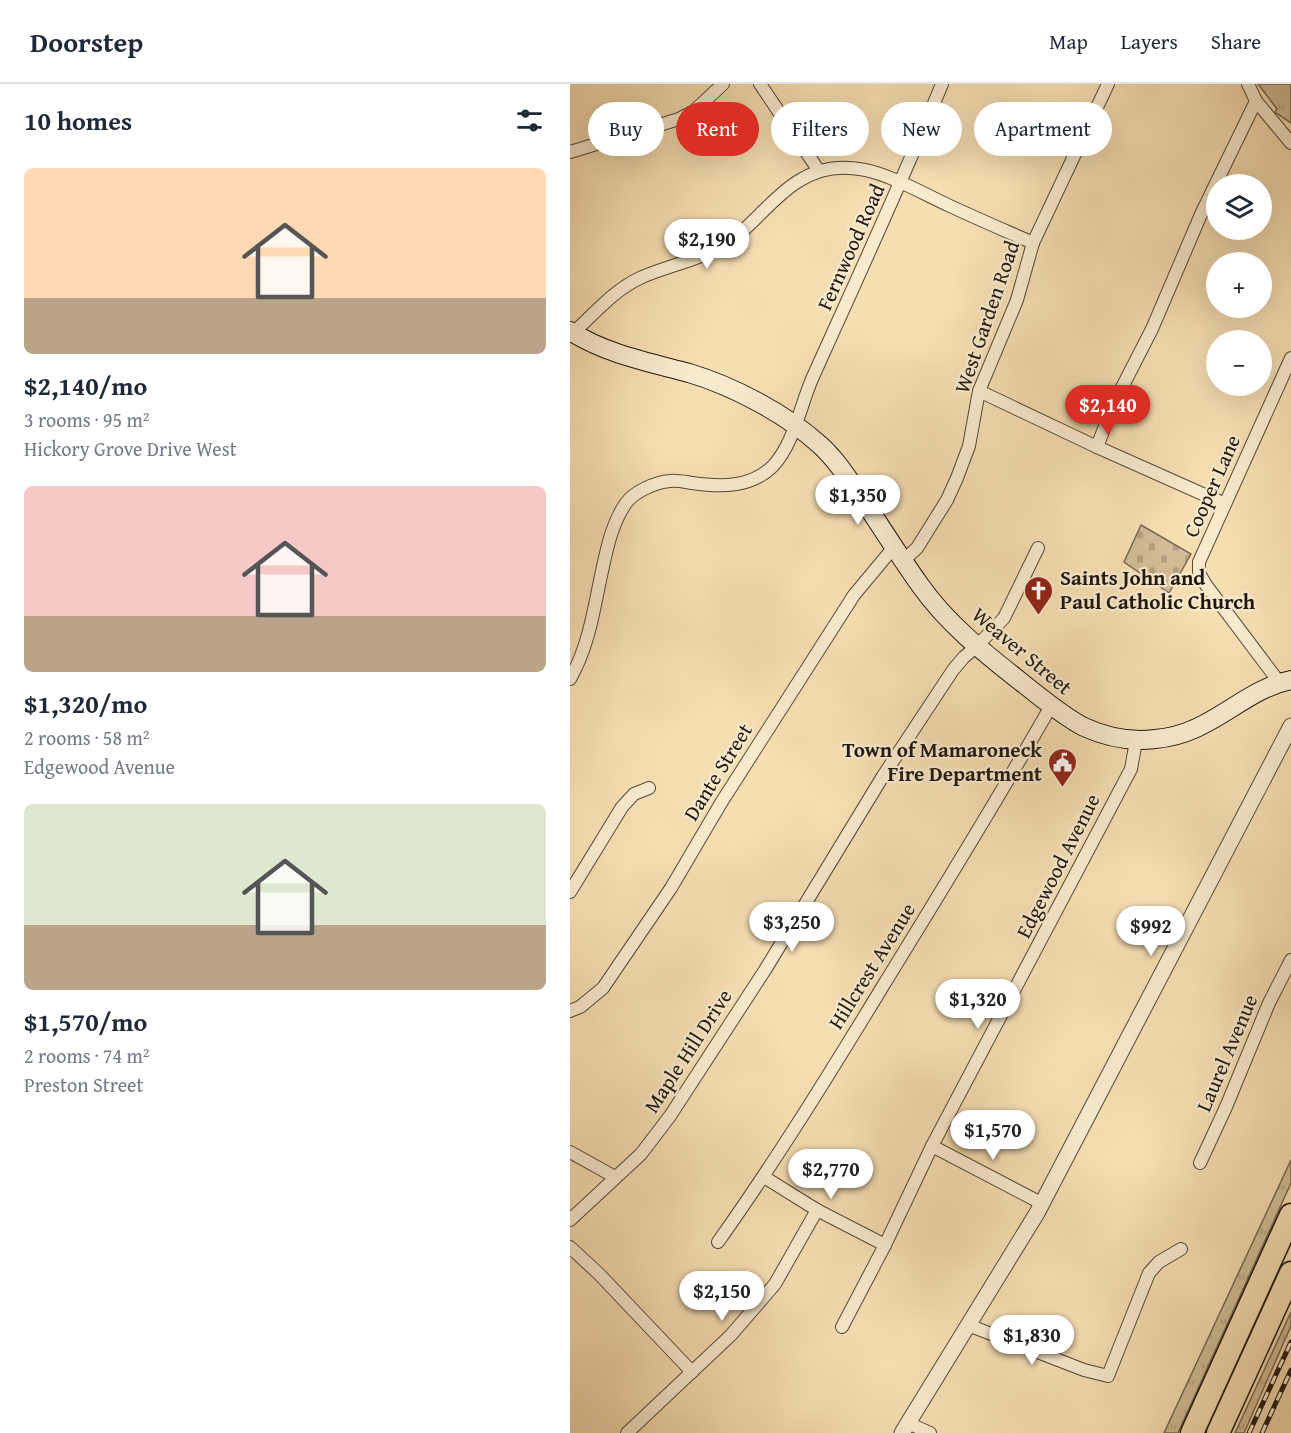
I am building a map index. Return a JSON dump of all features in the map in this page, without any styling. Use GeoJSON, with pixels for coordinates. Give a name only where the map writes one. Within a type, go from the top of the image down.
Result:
{"type":"FeatureCollection","features":[{"type":"Feature","properties":{"kind":"highway"},"geometry":{"type":"LineString","coordinates":[[1192,1433],[1291,1215]]}},
{"type":"Feature","properties":{"kind":"highway"},"geometry":{"type":"LineString","coordinates":[[1218,1433],[1291,1273]]}},
{"type":"Feature","properties":{"kind":"main road","name":"Weaver Street"},"geometry":{"type":"LineString","coordinates":[[572,332],[615,354],[692,374],[723,385],[752,400],[820,445],[844,471],[921,586],[976,647],[1051,706],[1086,728],[1136,741],[1158,739],[1194,730],[1253,695],[1285,681]]}},
{"type":"Feature","properties":{"kind":"street"},"geometry":{"type":"LineString","coordinates":[[570,152],[680,119],[694,111],[723,84]]}},
{"type":"Feature","properties":{"kind":"street"},"geometry":{"type":"LineString","coordinates":[[760,84],[819,171]]}},
{"type":"Feature","properties":{"kind":"street","name":"Fernwood Road"},"geometry":{"type":"LineString","coordinates":[[570,679],[580,662],[588,639],[606,550],[617,516],[628,500],[642,490],[670,480],[732,486],[752,480],[772,466],[782,453],[806,393],[902,182],[942,84]]}},
{"type":"Feature","properties":{"kind":"street","name":"West Garden Road"},"geometry":{"type":"LineString","coordinates":[[899,553],[917,548],[947,500],[957,478],[969,446],[980,391],[1017,300],[1033,243],[1108,84]]}},
{"type":"Feature","properties":{"kind":"street"},"geometry":{"type":"LineString","coordinates":[[1248,84],[1256,101],[1286,133],[1291,143]]}},
{"type":"Feature","properties":{"kind":"street"},"geometry":{"type":"LineString","coordinates":[[1097,447],[1113,405],[1152,329],[1202,212],[1256,101]]}},
{"type":"Feature","properties":{"kind":"street"},"geometry":{"type":"LineString","coordinates":[[572,332],[638,279],[721,247],[797,181],[836,166],[883,174],[1033,243]]}},
{"type":"Feature","properties":{"kind":"street","name":"Cooper Lane"},"geometry":{"type":"LineString","coordinates":[[1285,681],[1206,585],[1199,573],[1199,562],[1291,358]]}},
{"type":"Feature","properties":{"kind":"street"},"geometry":{"type":"LineString","coordinates":[[980,391],[1097,447],[1225,504]]}},
{"type":"Feature","properties":{"kind":"street","name":"Maple Hill Drive"},"geometry":{"type":"LineString","coordinates":[[570,1220],[641,1154],[670,1116],[765,970],[883,776],[953,670],[1004,618],[1038,548]]}},
{"type":"Feature","properties":{"kind":"street","name":"Dante Street"},"geometry":{"type":"LineString","coordinates":[[570,1011],[586,1003],[603,988],[671,888],[721,803],[855,595],[899,553]]}},
{"type":"Feature","properties":{"kind":"street","name":"Hillcrest Avenue"},"geometry":{"type":"LineString","coordinates":[[718,1242],[764,1177],[995,804],[1051,706]]}},
{"type":"Feature","properties":{"kind":"street"},"geometry":{"type":"LineString","coordinates":[[930,1433],[905,1428],[1041,1203],[1291,726]]}},
{"type":"Feature","properties":{"kind":"street","name":"Edgewood Avenue"},"geometry":{"type":"LineString","coordinates":[[842,1327],[885,1245],[932,1146],[1131,769],[1136,741]]}},
{"type":"Feature","properties":{"kind":"street"},"geometry":{"type":"LineString","coordinates":[[570,892],[622,807],[634,794],[649,788]]}},
{"type":"Feature","properties":{"kind":"street","name":"Laurel Avenue"},"geometry":{"type":"LineString","coordinates":[[1200,1162],[1226,1107],[1269,1003],[1291,960]]}},
{"type":"Feature","properties":{"kind":"street"},"geometry":{"type":"LineString","coordinates":[[932,1146],[1041,1203]]}},
{"type":"Feature","properties":{"kind":"street"},"geometry":{"type":"LineString","coordinates":[[570,1152],[615,1177]]}},
{"type":"Feature","properties":{"kind":"street"},"geometry":{"type":"LineString","coordinates":[[764,1177],[817,1210],[885,1245]]}},
{"type":"Feature","properties":{"kind":"street"},"geometry":{"type":"LineString","coordinates":[[627,1433],[731,1335],[775,1284],[817,1210]]}},
{"type":"Feature","properties":{"kind":"street"},"geometry":{"type":"LineString","coordinates":[[570,1247],[600,1275],[692,1372]]}},
{"type":"Feature","properties":{"kind":"street"},"geometry":{"type":"LineString","coordinates":[[968,1325],[1084,1370],[1108,1376],[1149,1273],[1159,1262],[1181,1249]]}},
{"type":"Feature","properties":{"kind":"green space"},"geometry":{"type":"Polygon","coordinates":[[[1258,84],[1291,84],[1291,123],[1275,112],[1277,109],[1258,84]]]}},
{"type":"Feature","properties":{"kind":"green space"},"geometry":{"type":"Polygon","coordinates":[[[1141,525],[1191,554],[1169,593],[1124,562],[1141,525]]]}},
{"type":"Feature","properties":{"kind":"green space"},"geometry":{"type":"Polygon","coordinates":[[[1291,1160],[1291,1183],[1178,1433],[1164,1433],[1291,1160]]]}},
{"type":"Feature","properties":{"kind":"green space"},"geometry":{"type":"Polygon","coordinates":[[[1291,1312],[1291,1326],[1244,1433],[1235,1433],[1291,1312]]]}},
{"type":"Feature","properties":{"kind":"railway"},"geometry":{"type":"LineString","coordinates":[[1249,1433],[1291,1342]]}},
{"type":"Feature","properties":{"kind":"railway"},"geometry":{"type":"LineString","coordinates":[[1262,1433],[1291,1370]]}},
{"type":"Feature","properties":{"kind":"place","name":"Saints John and Paul Catholic Church"},"geometry":{"type":"Point","coordinates":[1039,616]}},
{"type":"Feature","properties":{"kind":"place","name":"Town of Mamaroneck Fire Department"},"geometry":{"type":"Point","coordinates":[1063,788]}}]}
